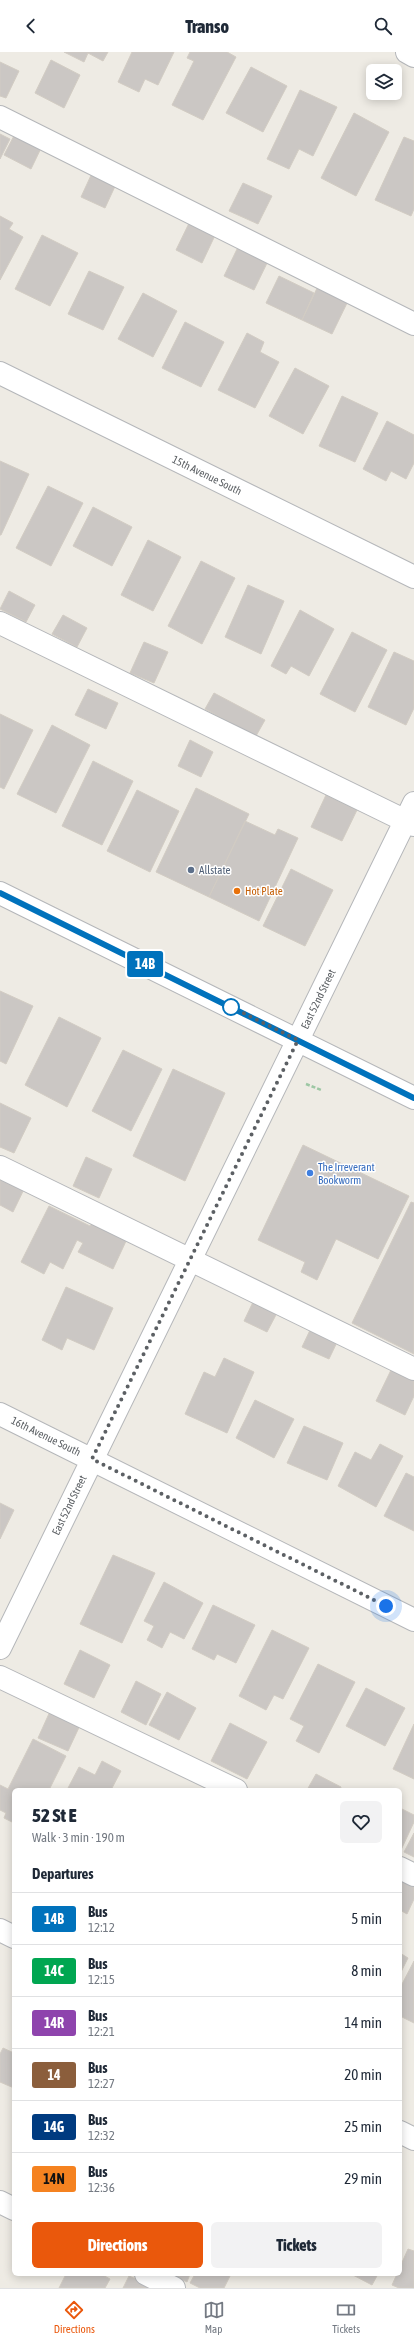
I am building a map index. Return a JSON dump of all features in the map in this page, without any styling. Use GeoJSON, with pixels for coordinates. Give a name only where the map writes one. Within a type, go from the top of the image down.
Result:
{"type":"FeatureCollection","features":[{"type":"Feature","properties":{"kind":"street"},"geometry":{"type":"LineString","coordinates":[[407,52],[414,56]]}},
{"type":"Feature","properties":{"kind":"street"},"geometry":{"type":"LineString","coordinates":[[0,117],[414,324]]}},
{"type":"Feature","properties":{"kind":"street","name":"15th Avenue South"},"geometry":{"type":"LineString","coordinates":[[0,373],[414,577]]}},
{"type":"Feature","properties":{"kind":"street"},"geometry":{"type":"LineString","coordinates":[[0,623],[411,816]]}},
{"type":"Feature","properties":{"kind":"street","name":"East 52nd Street"},"geometry":{"type":"LineString","coordinates":[[0,1648],[189,1260],[411,816]]}},
{"type":"Feature","properties":{"kind":"street"},"geometry":{"type":"LineString","coordinates":[[0,893],[414,1098]]}},
{"type":"Feature","properties":{"kind":"street"},"geometry":{"type":"LineString","coordinates":[[0,1167],[414,1369]]}},
{"type":"Feature","properties":{"kind":"street","name":"16th Avenue South"},"geometry":{"type":"LineString","coordinates":[[0,1414],[414,1620]]}},
{"type":"Feature","properties":{"kind":"street"},"geometry":{"type":"LineString","coordinates":[[0,1677],[232,1788]]}},
{"type":"Feature","properties":{"kind":"street"},"geometry":{"type":"LineString","coordinates":[[402,1869],[414,1875]]}},
{"type":"Feature","properties":{"kind":"street"},"geometry":{"type":"LineString","coordinates":[[0,1930],[12,1936]]}},
{"type":"Feature","properties":{"kind":"street"},"geometry":{"type":"LineString","coordinates":[[402,2133],[414,2139]]}},
{"type":"Feature","properties":{"kind":"street"},"geometry":{"type":"LineString","coordinates":[[0,2202],[12,2208]]}},
{"type":"Feature","properties":{"kind":"street"},"geometry":{"type":"LineString","coordinates":[[150,2276],[174,2288]]}},
{"type":"Feature","properties":{"kind":"building"},"geometry":{"type":"Polygon","coordinates":[[[64,52],[108,52],[103,61],[88,53],[84,62],[64,52]]]}},
{"type":"Feature","properties":{"kind":"building"},"geometry":{"type":"Polygon","coordinates":[[[132,52],[174,52],[158,85],[145,79],[139,92],[118,82],[132,52]]]}},
{"type":"Feature","properties":{"kind":"building"},"geometry":{"type":"Polygon","coordinates":[[[190,52],[227,52],[236,57],[203,120],[172,105],[194,61],[187,58],[190,52]]]}},
{"type":"Feature","properties":{"kind":"building"},"geometry":{"type":"Polygon","coordinates":[[[51,60],[80,75],[64,108],[35,93],[51,60]]]}},
{"type":"Feature","properties":{"kind":"building"},"geometry":{"type":"Polygon","coordinates":[[[0,62],[19,71],[6,98],[0,96],[0,62]]]}},
{"type":"Feature","properties":{"kind":"building"},"geometry":{"type":"Polygon","coordinates":[[[251,67],[287,86],[263,132],[226,113],[251,67]]]}},
{"type":"Feature","properties":{"kind":"building"},"geometry":{"type":"Polygon","coordinates":[[[300,90],[337,107],[313,156],[299,149],[289,169],[267,159],[300,90]]]}},
{"type":"Feature","properties":{"kind":"building"},"geometry":{"type":"Polygon","coordinates":[[[354,113],[389,132],[356,196],[321,178],[354,113]]]}},
{"type":"Feature","properties":{"kind":"building"},"geometry":{"type":"Polygon","coordinates":[[[18,128],[44,142],[31,169],[4,155],[18,128]]]}},
{"type":"Feature","properties":{"kind":"building"},"geometry":{"type":"Polygon","coordinates":[[[0,134],[10,139],[0,159],[0,134]]]}},
{"type":"Feature","properties":{"kind":"building"},"geometry":{"type":"Polygon","coordinates":[[[404,137],[414,141],[414,209],[411,216],[375,200],[404,137]]]}},
{"type":"Feature","properties":{"kind":"building"},"geometry":{"type":"Polygon","coordinates":[[[93,171],[117,182],[105,208],[81,197],[93,171]]]}},
{"type":"Feature","properties":{"kind":"building"},"geometry":{"type":"Polygon","coordinates":[[[243,183],[272,196],[258,224],[229,211],[243,183]]]}},
{"type":"Feature","properties":{"kind":"building"},"geometry":{"type":"Polygon","coordinates":[[[193,215],[219,227],[202,263],[176,250],[193,215]]]}},
{"type":"Feature","properties":{"kind":"building"},"geometry":{"type":"Polygon","coordinates":[[[0,216],[13,223],[9,229],[23,237],[0,280],[0,216]]]}},
{"type":"Feature","properties":{"kind":"building"},"geometry":{"type":"Polygon","coordinates":[[[42,235],[78,253],[50,306],[15,289],[42,235]]]}},
{"type":"Feature","properties":{"kind":"building"},"geometry":{"type":"Polygon","coordinates":[[[239,245],[269,259],[254,290],[224,276],[239,245]]]}},
{"type":"Feature","properties":{"kind":"building"},"geometry":{"type":"Polygon","coordinates":[[[89,271],[124,287],[103,330],[68,314],[89,271]]]}},
{"type":"Feature","properties":{"kind":"building"},"geometry":{"type":"Polygon","coordinates":[[[279,276],[314,293],[302,320],[266,303],[279,276]]]}},
{"type":"Feature","properties":{"kind":"building"},"geometry":{"type":"Polygon","coordinates":[[[319,284],[349,299],[332,334],[302,320],[319,284]]]}},
{"type":"Feature","properties":{"kind":"building"},"geometry":{"type":"Polygon","coordinates":[[[143,293],[177,311],[153,357],[118,339],[143,293]]]}},
{"type":"Feature","properties":{"kind":"building"},"geometry":{"type":"Polygon","coordinates":[[[185,322],[224,342],[201,387],[162,368],[185,322]]]}},
{"type":"Feature","properties":{"kind":"building"},"geometry":{"type":"Polygon","coordinates":[[[247,333],[264,342],[260,352],[279,362],[255,408],[218,390],[247,333]]]}},
{"type":"Feature","properties":{"kind":"building"},"geometry":{"type":"Polygon","coordinates":[[[295,368],[329,386],[303,434],[269,416],[295,368]]]}},
{"type":"Feature","properties":{"kind":"building"},"geometry":{"type":"Polygon","coordinates":[[[342,396],[378,413],[355,462],[319,446],[342,396]]]}},
{"type":"Feature","properties":{"kind":"building"},"geometry":{"type":"Polygon","coordinates":[[[387,421],[414,435],[414,463],[406,479],[391,471],[386,481],[363,469],[387,421]]]}},
{"type":"Feature","properties":{"kind":"building"},"geometry":{"type":"Polygon","coordinates":[[[0,461],[29,474],[1,535],[0,535],[0,461]]]}},
{"type":"Feature","properties":{"kind":"building"},"geometry":{"type":"Polygon","coordinates":[[[48,486],[83,503],[51,566],[16,548],[48,486]]]}},
{"type":"Feature","properties":{"kind":"building"},"geometry":{"type":"Polygon","coordinates":[[[93,507],[132,527],[112,566],[73,546],[93,507]]]}},
{"type":"Feature","properties":{"kind":"building"},"geometry":{"type":"Polygon","coordinates":[[[148,540],[181,557],[153,611],[121,595],[148,540]]]}},
{"type":"Feature","properties":{"kind":"building"},"geometry":{"type":"Polygon","coordinates":[[[201,561],[235,578],[202,644],[168,626],[201,561]]]}},
{"type":"Feature","properties":{"kind":"building"},"geometry":{"type":"Polygon","coordinates":[[[248,585],[284,601],[261,654],[225,637],[248,585]]]}},
{"type":"Feature","properties":{"kind":"building"},"geometry":{"type":"Polygon","coordinates":[[[9,591],[35,605],[26,622],[0,609],[9,591]]]}},
{"type":"Feature","properties":{"kind":"building"},"geometry":{"type":"Polygon","coordinates":[[[300,610],[334,629],[309,676],[291,666],[286,674],[271,666],[300,610]]]}},
{"type":"Feature","properties":{"kind":"building"},"geometry":{"type":"Polygon","coordinates":[[[63,615],[87,628],[77,647],[52,634],[63,615]]]}},
{"type":"Feature","properties":{"kind":"building"},"geometry":{"type":"Polygon","coordinates":[[[352,632],[387,650],[355,712],[320,694],[352,632]]]}},
{"type":"Feature","properties":{"kind":"building"},"geometry":{"type":"Polygon","coordinates":[[[144,642],[168,652],[154,683],[130,673],[144,642]]]}},
{"type":"Feature","properties":{"kind":"building"},"geometry":{"type":"Polygon","coordinates":[[[394,652],[414,661],[414,708],[406,725],[368,707],[394,652]]]}},
{"type":"Feature","properties":{"kind":"building"},"geometry":{"type":"Polygon","coordinates":[[[88,689],[118,703],[106,729],[75,715],[88,689]]]}},
{"type":"Feature","properties":{"kind":"building"},"geometry":{"type":"Polygon","coordinates":[[[214,693],[265,720],[256,736],[205,709],[214,693]]]}},
{"type":"Feature","properties":{"kind":"building"},"geometry":{"type":"Polygon","coordinates":[[[0,714],[33,730],[4,789],[0,787],[0,714]]]}},
{"type":"Feature","properties":{"kind":"building"},"geometry":{"type":"Polygon","coordinates":[[[52,725],[90,745],[56,813],[17,794],[52,725]]]}},
{"type":"Feature","properties":{"kind":"building"},"geometry":{"type":"Polygon","coordinates":[[[190,740],[213,752],[201,777],[178,766],[190,740]]]}},
{"type":"Feature","properties":{"kind":"building"},"geometry":{"type":"Polygon","coordinates":[[[93,761],[133,781],[102,845],[62,826],[93,761]]]}},
{"type":"Feature","properties":{"kind":"building"},"geometry":{"type":"Polygon","coordinates":[[[196,788],[249,814],[209,897],[156,872],[196,788]]]}},
{"type":"Feature","properties":{"kind":"building"},"geometry":{"type":"Polygon","coordinates":[[[137,790],[179,811],[150,872],[107,851],[137,790]]]}},
{"type":"Feature","properties":{"kind":"building"},"geometry":{"type":"Polygon","coordinates":[[[326,795],[357,810],[342,841],[311,827],[326,795]]]}},
{"type":"Feature","properties":{"kind":"building"},"geometry":{"type":"Polygon","coordinates":[[[245,821],[275,835],[278,829],[298,838],[259,921],[209,897],[245,821]]]}},
{"type":"Feature","properties":{"kind":"building"},"geometry":{"type":"Polygon","coordinates":[[[291,869],[333,890],[305,946],[263,926],[291,869]]]}},
{"type":"Feature","properties":{"kind":"building"},"geometry":{"type":"Polygon","coordinates":[[[0,991],[33,1006],[6,1064],[0,1061],[0,991]]]}},
{"type":"Feature","properties":{"kind":"building"},"geometry":{"type":"Polygon","coordinates":[[[59,1017],[101,1038],[67,1107],[25,1085],[59,1017]]]}},
{"type":"Feature","properties":{"kind":"building"},"geometry":{"type":"Polygon","coordinates":[[[123,1050],[162,1069],[131,1131],[92,1111],[123,1050]]]}},
{"type":"Feature","properties":{"kind":"building"},"geometry":{"type":"Polygon","coordinates":[[[173,1069],[225,1093],[185,1181],[133,1156],[173,1069]]]}},
{"type":"Feature","properties":{"kind":"building"},"geometry":{"type":"Polygon","coordinates":[[[0,1103],[31,1118],[14,1153],[0,1147],[0,1103]]]}},
{"type":"Feature","properties":{"kind":"building"},"geometry":{"type":"Polygon","coordinates":[[[303,1145],[409,1196],[378,1259],[336,1239],[317,1280],[301,1272],[305,1262],[258,1240],[303,1145]]]}},
{"type":"Feature","properties":{"kind":"building"},"geometry":{"type":"Polygon","coordinates":[[[86,1157],[112,1169],[99,1198],[73,1186],[86,1157]]]}},
{"type":"Feature","properties":{"kind":"building"},"geometry":{"type":"Polygon","coordinates":[[[0,1174],[27,1183],[13,1212],[0,1205],[0,1174]]]}},
{"type":"Feature","properties":{"kind":"building"},"geometry":{"type":"Polygon","coordinates":[[[411,1202],[414,1203],[414,1354],[352,1323],[411,1202]]]}},
{"type":"Feature","properties":{"kind":"building"},"geometry":{"type":"Polygon","coordinates":[[[49,1206],[90,1226],[93,1222],[127,1239],[113,1269],[78,1252],[83,1243],[77,1240],[63,1269],[50,1262],[44,1274],[21,1262],[49,1206]]]}},
{"type":"Feature","properties":{"kind":"building"},"geometry":{"type":"Polygon","coordinates":[[[66,1287],[113,1308],[94,1350],[67,1338],[62,1350],[42,1340],[66,1287]]]}},
{"type":"Feature","properties":{"kind":"building"},"geometry":{"type":"Polygon","coordinates":[[[254,1300],[278,1311],[267,1332],[244,1321],[254,1300]]]}},
{"type":"Feature","properties":{"kind":"building"},"geometry":{"type":"Polygon","coordinates":[[[312,1326],[339,1338],[329,1359],[302,1347],[312,1326]]]}},
{"type":"Feature","properties":{"kind":"building"},"geometry":{"type":"Polygon","coordinates":[[[224,1358],[254,1372],[227,1433],[185,1414],[204,1372],[215,1377],[224,1358]]]}},
{"type":"Feature","properties":{"kind":"building"},"geometry":{"type":"Polygon","coordinates":[[[392,1368],[414,1379],[414,1396],[405,1415],[376,1401],[392,1368]]]}},
{"type":"Feature","properties":{"kind":"building"},"geometry":{"type":"Polygon","coordinates":[[[255,1400],[294,1419],[274,1458],[236,1438],[255,1400]]]}},
{"type":"Feature","properties":{"kind":"building"},"geometry":{"type":"Polygon","coordinates":[[[304,1426],[343,1443],[327,1480],[287,1463],[304,1426]]]}},
{"type":"Feature","properties":{"kind":"building"},"geometry":{"type":"Polygon","coordinates":[[[380,1444],[403,1456],[376,1507],[338,1486],[355,1452],[371,1460],[380,1444]]]}},
{"type":"Feature","properties":{"kind":"building"},"geometry":{"type":"Polygon","coordinates":[[[406,1473],[414,1477],[414,1531],[384,1516],[406,1473]]]}},
{"type":"Feature","properties":{"kind":"building"},"geometry":{"type":"Polygon","coordinates":[[[0,1503],[14,1510],[0,1539],[0,1503]]]}},
{"type":"Feature","properties":{"kind":"building"},"geometry":{"type":"Polygon","coordinates":[[[113,1555],[155,1573],[122,1643],[80,1624],[113,1555]]]}},
{"type":"Feature","properties":{"kind":"building"},"geometry":{"type":"Polygon","coordinates":[[[164,1582],[203,1603],[184,1639],[170,1632],[162,1648],[147,1640],[154,1626],[144,1621],[164,1582]]]}},
{"type":"Feature","properties":{"kind":"building"},"geometry":{"type":"Polygon","coordinates":[[[213,1605],[255,1625],[236,1663],[217,1654],[214,1660],[192,1649],[213,1605]]]}},
{"type":"Feature","properties":{"kind":"building"},"geometry":{"type":"Polygon","coordinates":[[[272,1630],[309,1648],[283,1699],[274,1695],[266,1710],[239,1696],[272,1630]]]}},
{"type":"Feature","properties":{"kind":"building"},"geometry":{"type":"Polygon","coordinates":[[[80,1650],[110,1665],[94,1698],[64,1684],[80,1650]]]}},
{"type":"Feature","properties":{"kind":"building"},"geometry":{"type":"Polygon","coordinates":[[[318,1664],[355,1682],[319,1753],[296,1741],[304,1726],[290,1719],[318,1664]]]}},
{"type":"Feature","properties":{"kind":"building"},"geometry":{"type":"Polygon","coordinates":[[[136,1681],[161,1694],[146,1725],[121,1712],[136,1681]]]}},
{"type":"Feature","properties":{"kind":"building"},"geometry":{"type":"Polygon","coordinates":[[[366,1688],[405,1708],[385,1746],[346,1726],[366,1688]]]}},
{"type":"Feature","properties":{"kind":"building"},"geometry":{"type":"Polygon","coordinates":[[[167,1692],[196,1708],[179,1740],[149,1725],[167,1692]]]}},
{"type":"Feature","properties":{"kind":"building"},"geometry":{"type":"Polygon","coordinates":[[[52,1707],[82,1721],[68,1751],[38,1738],[52,1707]]]}},
{"type":"Feature","properties":{"kind":"building"},"geometry":{"type":"Polygon","coordinates":[[[230,1723],[267,1742],[247,1779],[211,1761],[230,1723]]]}},
{"type":"Feature","properties":{"kind":"building"},"geometry":{"type":"Polygon","coordinates":[[[414,1724],[414,1779],[393,1769],[414,1724]]]}},
{"type":"Feature","properties":{"kind":"building"},"geometry":{"type":"Polygon","coordinates":[[[33,1739],[66,1756],[50,1788],[12,1788],[12,1822],[4,1818],[6,1813],[0,1810],[0,1785],[8,1789],[33,1739]]]}},
{"type":"Feature","properties":{"kind":"building"},"geometry":{"type":"Polygon","coordinates":[[[102,1761],[121,1771],[112,1788],[68,1788],[79,1767],[95,1775],[102,1761]]]}},
{"type":"Feature","properties":{"kind":"building"},"geometry":{"type":"Polygon","coordinates":[[[316,1774],[341,1787],[341,1788],[308,1788],[316,1774]]]}},
{"type":"Feature","properties":{"kind":"building"},"geometry":{"type":"Polygon","coordinates":[[[402,1809],[414,1815],[414,1822],[402,1848],[402,1809]]]}},
{"type":"Feature","properties":{"kind":"building"},"geometry":{"type":"Polygon","coordinates":[[[414,1833],[414,1857],[404,1852],[414,1833]]]}},
{"type":"Feature","properties":{"kind":"building"},"geometry":{"type":"Polygon","coordinates":[[[402,1873],[414,1879],[414,1899],[407,1914],[402,1911],[402,1873]]]}},
{"type":"Feature","properties":{"kind":"building"},"geometry":{"type":"Polygon","coordinates":[[[402,1954],[408,1958],[402,1970],[402,1954]]]}},
{"type":"Feature","properties":{"kind":"building"},"geometry":{"type":"Polygon","coordinates":[[[414,1961],[414,2023],[402,2017],[402,1984],[414,1961]]]}},
{"type":"Feature","properties":{"kind":"building"},"geometry":{"type":"Polygon","coordinates":[[[3,2048],[12,2052],[12,2087],[0,2082],[0,2054],[3,2048]]]}},
{"type":"Feature","properties":{"kind":"building"},"geometry":{"type":"Polygon","coordinates":[[[408,2249],[414,2251],[414,2288],[399,2288],[392,2285],[396,2276],[402,2276],[402,2262],[408,2249]]]}},
{"type":"Feature","properties":{"kind":"building"},"geometry":{"type":"Polygon","coordinates":[[[65,2276],[105,2276],[110,2279],[105,2288],[59,2288],[65,2276]]]}},
{"type":"Feature","properties":{"kind":"building"},"geometry":{"type":"Polygon","coordinates":[[[129,2276],[155,2287],[123,2288],[129,2276]]]}},
{"type":"Feature","properties":{"kind":"building"},"geometry":{"type":"Polygon","coordinates":[[[175,2276],[189,2276],[187,2282],[175,2276]]]}},
{"type":"Feature","properties":{"kind":"building"},"geometry":{"type":"Polygon","coordinates":[[[194,2276],[230,2276],[224,2288],[200,2288],[190,2283],[194,2276]]]}},
{"type":"Feature","properties":{"kind":"building"},"geometry":{"type":"Polygon","coordinates":[[[355,2276],[377,2276],[372,2285],[355,2276]]]}},
{"type":"Feature","properties":{"kind":"bus line","name":"14B"},"geometry":{"type":"LineString","coordinates":[[0,893],[414,1098]]}},
{"type":"Feature","properties":{"kind":"place","name":"Allstate"},"geometry":{"type":"Point","coordinates":[191,870]}},
{"type":"Feature","properties":{"kind":"place","name":"Hot Plate"},"geometry":{"type":"Point","coordinates":[237,891]}},
{"type":"Feature","properties":{"kind":"place","name":"The Irreverant Bookworm"},"geometry":{"type":"Point","coordinates":[310,1173]}},
{"type":"Feature","properties":{"kind":"route"},"geometry":{"type":"LineString","coordinates":[[231,1007],[298,1040],[92,1459],[386,1606]]}}]}
